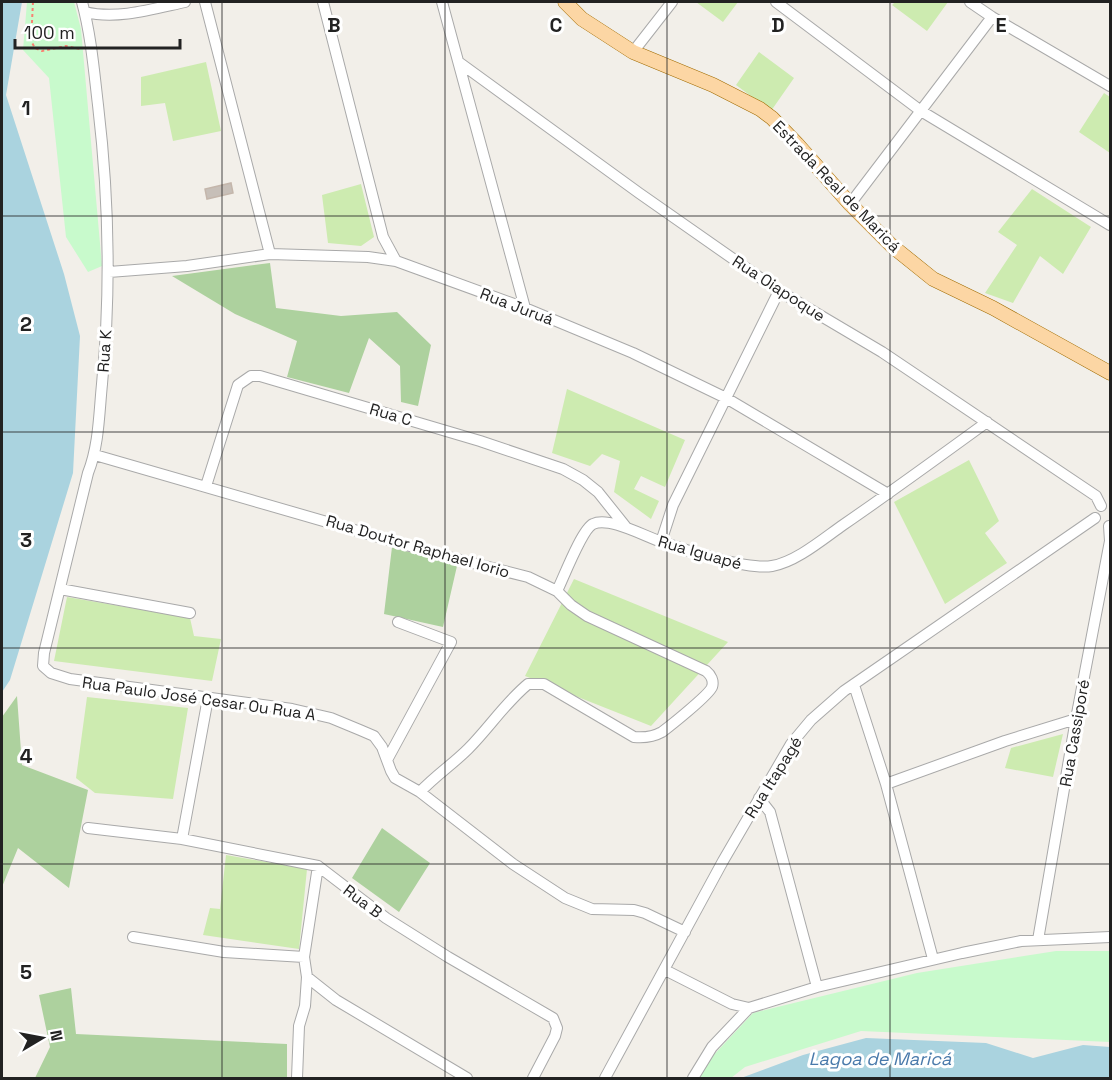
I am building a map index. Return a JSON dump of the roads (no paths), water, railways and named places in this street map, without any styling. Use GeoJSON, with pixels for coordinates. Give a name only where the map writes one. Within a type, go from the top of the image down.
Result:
{"type":"FeatureCollection","features":[{"type":"Feature","properties":{"kind":"main road","name":"Estrada Real de Maricá"},"geometry":{"type":"LineString","coordinates":[[565,2],[582,19],[633,52],[713,84],[760,109],[772,118],[850,204],[892,246],[933,279],[993,308],[1110,373]]}},
{"type":"Feature","properties":{"kind":"street"},"geometry":{"type":"LineString","coordinates":[[83,7],[100,16],[185,2]]}},
{"type":"Feature","properties":{"kind":"street"},"geometry":{"type":"LineString","coordinates":[[205,2],[270,255]]}},
{"type":"Feature","properties":{"kind":"street"},"geometry":{"type":"LineString","coordinates":[[323,2],[383,237],[396,261]]}},
{"type":"Feature","properties":{"kind":"street"},"geometry":{"type":"LineString","coordinates":[[442,2],[525,308]]}},
{"type":"Feature","properties":{"kind":"street"},"geometry":{"type":"LineString","coordinates":[[633,52],[672,2]]}},
{"type":"Feature","properties":{"kind":"street"},"geometry":{"type":"LineString","coordinates":[[776,2],[921,111],[1110,225]]}},
{"type":"Feature","properties":{"kind":"street"},"geometry":{"type":"LineString","coordinates":[[970,2],[1110,86]]}},
{"type":"Feature","properties":{"kind":"street","name":"Rua K"},"geometry":{"type":"LineString","coordinates":[[70,679],[51,673],[43,666],[44,653],[88,473],[95,455],[105,348],[109,272],[105,162],[83,7]]}},
{"type":"Feature","properties":{"kind":"street"},"geometry":{"type":"LineString","coordinates":[[850,204],[992,17]]}},
{"type":"Feature","properties":{"kind":"street","name":"Rua Oiapoque"},"geometry":{"type":"LineString","coordinates":[[460,63],[779,291],[882,352],[1096,496],[1106,506]]}},
{"type":"Feature","properties":{"kind":"street"},"geometry":{"type":"LineString","coordinates":[[368,257],[379,246],[383,237]]}},
{"type":"Feature","properties":{"kind":"street","name":"Rua Juruá"},"geometry":{"type":"LineString","coordinates":[[109,272],[187,266],[270,255],[368,257],[396,261],[525,308],[633,353],[726,398],[888,494]]}},
{"type":"Feature","properties":{"kind":"street"},"geometry":{"type":"LineString","coordinates":[[661,542],[674,506],[779,291]]}},
{"type":"Feature","properties":{"kind":"street","name":"Rua C"},"geometry":{"type":"LineString","coordinates":[[206,486],[238,385],[251,376],[260,376],[480,441],[563,469],[598,492],[626,527]]}},
{"type":"Feature","properties":{"kind":"street","name":"Rua Iguapé"},"geometry":{"type":"LineString","coordinates":[[557,591],[589,527],[600,522],[626,527],[661,542],[752,567],[774,566],[802,553],[987,422]]}},
{"type":"Feature","properties":{"kind":"street","name":"Rua Doutor Raphael Iorio"},"geometry":{"type":"LineString","coordinates":[[95,455],[441,555],[528,577],[557,591],[587,616],[711,675],[713,682],[708,693],[661,732],[645,738],[634,737],[544,684],[528,684],[516,694],[468,749],[434,777],[420,792]]}},
{"type":"Feature","properties":{"kind":"street"},"geometry":{"type":"LineString","coordinates":[[1095,518],[1096,511],[1106,506]]}},
{"type":"Feature","properties":{"kind":"street","name":"Rua Cassiporé"},"geometry":{"type":"LineString","coordinates":[[1038,940],[1076,719],[1110,541],[1110,526],[1099,524],[1095,518]]}},
{"type":"Feature","properties":{"kind":"street","name":"Rua Itapagé"},"geometry":{"type":"LineString","coordinates":[[605,1078],[759,798],[791,744],[811,720],[854,685],[1095,518]]}},
{"type":"Feature","properties":{"kind":"street"},"geometry":{"type":"LineString","coordinates":[[60,589],[189,613]]}},
{"type":"Feature","properties":{"kind":"street"},"geometry":{"type":"LineString","coordinates":[[387,760],[451,642],[398,622]]}},
{"type":"Feature","properties":{"kind":"street","name":"Rua Paulo José Cesar Ou Rua A"},"geometry":{"type":"LineString","coordinates":[[70,679],[292,710],[331,718],[374,736],[382,747],[395,778],[420,792],[513,864],[565,898],[592,909],[634,910],[645,913],[686,932]]}},
{"type":"Feature","properties":{"kind":"street"},"geometry":{"type":"LineString","coordinates":[[854,685],[886,784],[933,959]]}},
{"type":"Feature","properties":{"kind":"street"},"geometry":{"type":"LineString","coordinates":[[182,839],[208,698]]}},
{"type":"Feature","properties":{"kind":"street"},"geometry":{"type":"LineString","coordinates":[[886,784],[1005,741],[1076,719]]}},
{"type":"Feature","properties":{"kind":"street"},"geometry":{"type":"LineString","coordinates":[[759,798],[770,812],[817,987]]}},
{"type":"Feature","properties":{"kind":"street","name":"Rua B"},"geometry":{"type":"LineString","coordinates":[[88,828],[182,839],[318,866],[386,918],[553,1018],[557,1028],[555,1036],[533,1078]]}},
{"type":"Feature","properties":{"kind":"street"},"geometry":{"type":"LineString","coordinates":[[297,1078],[299,1026],[305,1006],[307,977],[304,957],[318,866]]}},
{"type":"Feature","properties":{"kind":"street"},"geometry":{"type":"LineString","coordinates":[[133,937],[224,952],[304,957]]}},
{"type":"Feature","properties":{"kind":"street"},"geometry":{"type":"LineString","coordinates":[[693,1078],[712,1047],[749,1008],[817,987],[933,959],[1038,940],[1110,937]]}},
{"type":"Feature","properties":{"kind":"street"},"geometry":{"type":"LineString","coordinates":[[665,970],[732,1004],[749,1008]]}},
{"type":"Feature","properties":{"kind":"street"},"geometry":{"type":"LineString","coordinates":[[307,977],[336,1000],[467,1078]]}},
{"type":"Feature","properties":{"kind":"water"},"geometry":{"type":"Polygon","coordinates":[[[2,2],[22,2],[6,95],[64,274],[80,336],[73,473],[10,680],[2,692],[2,2]]]}},
{"type":"Feature","properties":{"kind":"water","name":"Lagoa de Maricá"},"geometry":{"type":"Polygon","coordinates":[[[866,1038],[986,1043],[1033,1058],[1083,1045],[1110,1047],[1110,1078],[741,1078],[803,1055],[866,1038]]]}}]}
